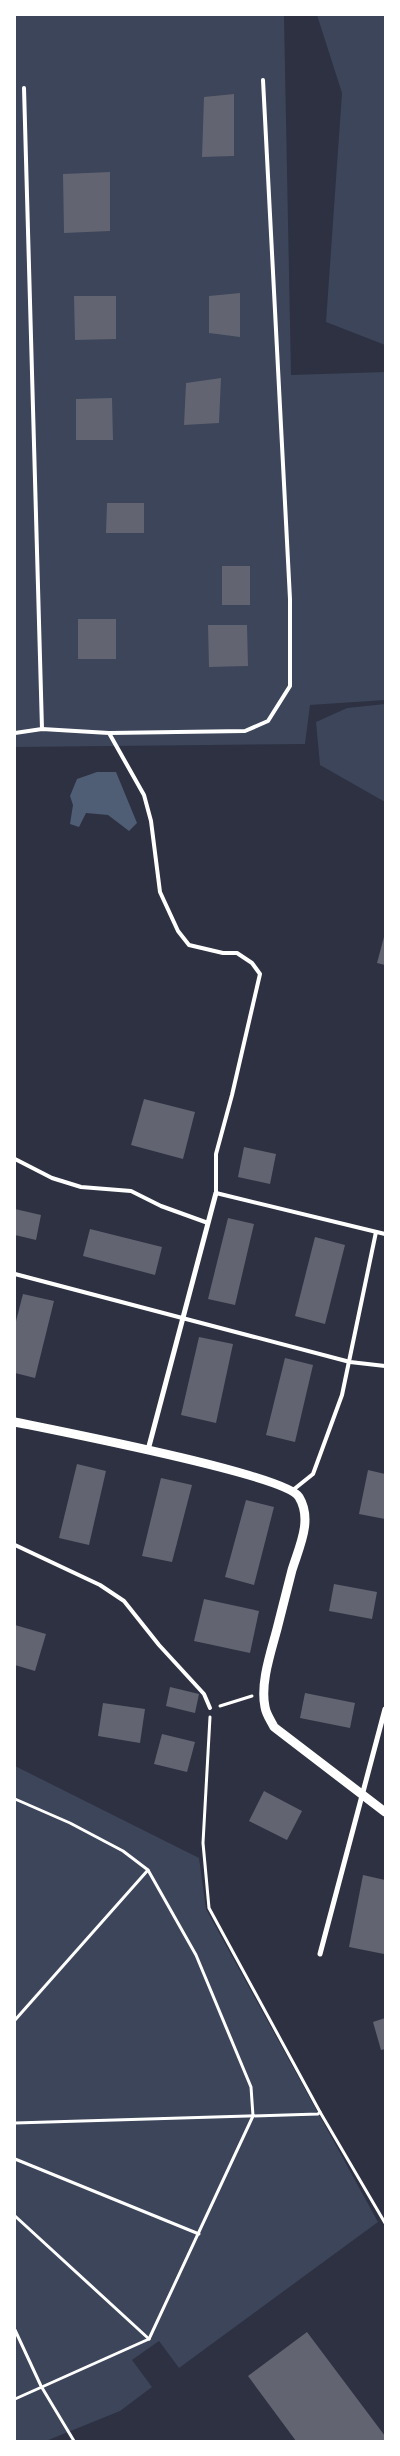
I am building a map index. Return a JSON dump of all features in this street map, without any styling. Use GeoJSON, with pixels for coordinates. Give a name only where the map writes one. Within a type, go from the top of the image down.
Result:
{"type":"FeatureCollection","features":[{"type":"Feature","properties":{"kind":"street"},"geometry":{"type":"LineString","coordinates":[[148,1450],[181,1318],[216,1193]]}},
{"type":"Feature","properties":{"kind":"street"},"geometry":{"type":"LineString","coordinates":[[15,1422],[148,1450],[263,1479],[293,1490],[299,1497],[305,1514],[304,1535],[273,1643],[264,1693],[265,1709],[274,1727],[385,1812]]}},
{"type":"Feature","properties":{"kind":"street"},"geometry":{"type":"LineString","coordinates":[[320,1954],[385,1709]]}},
{"type":"Feature","properties":{"kind":"lane"},"geometry":{"type":"LineString","coordinates":[[15,733],[42,729],[109,733],[245,731],[268,721],[290,686],[290,599],[263,80]]}},
{"type":"Feature","properties":{"kind":"lane"},"geometry":{"type":"LineString","coordinates":[[24,88],[42,729]]}},
{"type":"Feature","properties":{"kind":"lane"},"geometry":{"type":"LineString","coordinates":[[109,733],[144,795],[151,821],[160,892],[178,931],[189,944],[223,953],[237,953],[252,963],[260,974],[232,1095],[216,1154],[216,1193],[385,1234]]}},
{"type":"Feature","properties":{"kind":"lane"},"geometry":{"type":"LineString","coordinates":[[15,1159],[52,1178],[81,1187],[132,1191],[161,1206],[208,1223]]}},
{"type":"Feature","properties":{"kind":"lane"},"geometry":{"type":"LineString","coordinates":[[293,1490],[312,1474],[342,1395],[376,1232]]}},
{"type":"Feature","properties":{"kind":"lane"},"geometry":{"type":"LineString","coordinates":[[15,1274],[350,1362],[385,1366]]}},
{"type":"Feature","properties":{"kind":"lane"},"geometry":{"type":"LineString","coordinates":[[15,1545],[100,1585],[124,1601],[159,1645],[204,1694],[210,1708]]}},
{"type":"Feature","properties":{"kind":"path"},"geometry":{"type":"LineString","coordinates":[[264,1693],[210,1708],[202,1843],[209,1908],[320,2112],[385,2223]]}},
{"type":"Feature","properties":{"kind":"path"},"geometry":{"type":"LineString","coordinates":[[15,1799],[70,1823],[123,1851],[148,1870],[199,1964],[251,2087],[253,2116],[149,2339],[15,2399]]}},
{"type":"Feature","properties":{"kind":"path"},"geometry":{"type":"LineString","coordinates":[[15,2020],[148,1870]]}},
{"type":"Feature","properties":{"kind":"path"},"geometry":{"type":"LineString","coordinates":[[15,2123],[318,2114],[320,2112]]}},
{"type":"Feature","properties":{"kind":"path"},"geometry":{"type":"LineString","coordinates":[[15,2159],[199,2234]]}},
{"type":"Feature","properties":{"kind":"path"},"geometry":{"type":"LineString","coordinates":[[15,2216],[149,2339]]}},
{"type":"Feature","properties":{"kind":"path"},"geometry":{"type":"LineString","coordinates":[[15,2330],[41,2386],[74,2441]]}},
{"type":"Feature","properties":{"kind":"shaded area"},"geometry":{"type":"Polygon","coordinates":[[[15,15],[284,15],[291,375],[385,372],[385,700],[310,705],[305,744],[15,747],[15,15]]]}},
{"type":"Feature","properties":{"kind":"shaded area"},"geometry":{"type":"Polygon","coordinates":[[[317,15],[385,15],[385,345],[326,322],[342,93],[317,15]]]}},
{"type":"Feature","properties":{"kind":"shaded area"},"geometry":{"type":"Polygon","coordinates":[[[385,704],[385,802],[320,765],[316,722],[347,708],[385,704]]]}},
{"type":"Feature","properties":{"kind":"shaded area"},"geometry":{"type":"Polygon","coordinates":[[[97,772],[116,772],[137,823],[129,831],[108,815],[86,813],[79,827],[70,824],[73,805],[70,796],[77,779],[97,772]]]}},
{"type":"Feature","properties":{"kind":"shaded area"},"geometry":{"type":"Polygon","coordinates":[[[15,1766],[199,1858],[206,1909],[378,2222],[179,2368],[159,2341],[132,2360],[152,2387],[120,2411],[46,2441],[15,2441],[15,1766]]]}},
{"type":"Feature","properties":{"kind":"building"},"geometry":{"type":"Polygon","coordinates":[[[234,94],[234,156],[202,157],[204,97],[234,94]]]}},
{"type":"Feature","properties":{"kind":"building"},"geometry":{"type":"Polygon","coordinates":[[[110,172],[110,231],[64,233],[63,174],[110,172]]]}},
{"type":"Feature","properties":{"kind":"building"},"geometry":{"type":"Polygon","coordinates":[[[240,293],[240,337],[209,333],[209,296],[240,293]]]}},
{"type":"Feature","properties":{"kind":"building"},"geometry":{"type":"Polygon","coordinates":[[[74,296],[116,296],[116,339],[75,340],[74,296]]]}},
{"type":"Feature","properties":{"kind":"building"},"geometry":{"type":"Polygon","coordinates":[[[221,378],[219,423],[184,425],[186,383],[221,378]]]}},
{"type":"Feature","properties":{"kind":"building"},"geometry":{"type":"Polygon","coordinates":[[[112,398],[113,440],[76,440],[76,399],[112,398]]]}},
{"type":"Feature","properties":{"kind":"building"},"geometry":{"type":"Polygon","coordinates":[[[107,503],[144,503],[144,533],[106,533],[107,503]]]}},
{"type":"Feature","properties":{"kind":"building"},"geometry":{"type":"Polygon","coordinates":[[[222,566],[250,566],[250,605],[222,605],[222,566]]]}},
{"type":"Feature","properties":{"kind":"building"},"geometry":{"type":"Polygon","coordinates":[[[78,619],[116,619],[116,659],[78,659],[78,619]]]}},
{"type":"Feature","properties":{"kind":"building"},"geometry":{"type":"Polygon","coordinates":[[[208,625],[247,625],[248,666],[209,667],[208,625]]]}},
{"type":"Feature","properties":{"kind":"building"},"geometry":{"type":"Polygon","coordinates":[[[385,938],[385,965],[377,963],[385,938]]]}},
{"type":"Feature","properties":{"kind":"building"},"geometry":{"type":"Polygon","coordinates":[[[144,1099],[195,1112],[183,1159],[131,1145],[144,1099]]]}},
{"type":"Feature","properties":{"kind":"building"},"geometry":{"type":"Polygon","coordinates":[[[244,1147],[276,1154],[270,1184],[238,1177],[244,1147]]]}},
{"type":"Feature","properties":{"kind":"building"},"geometry":{"type":"Polygon","coordinates":[[[15,1209],[41,1215],[36,1240],[15,1235],[15,1209]]]}},
{"type":"Feature","properties":{"kind":"building"},"geometry":{"type":"Polygon","coordinates":[[[228,1218],[254,1224],[235,1305],[208,1299],[228,1218]]]}},
{"type":"Feature","properties":{"kind":"building"},"geometry":{"type":"Polygon","coordinates":[[[90,1229],[162,1247],[155,1275],[83,1256],[90,1229]]]}},
{"type":"Feature","properties":{"kind":"building"},"geometry":{"type":"Polygon","coordinates":[[[315,1237],[345,1245],[325,1324],[295,1316],[315,1237]]]}},
{"type":"Feature","properties":{"kind":"building"},"geometry":{"type":"Polygon","coordinates":[[[23,1294],[54,1301],[35,1378],[15,1373],[15,1325],[23,1294]]]}},
{"type":"Feature","properties":{"kind":"building"},"geometry":{"type":"Polygon","coordinates":[[[199,1337],[233,1344],[216,1423],[181,1415],[199,1337]]]}},
{"type":"Feature","properties":{"kind":"building"},"geometry":{"type":"Polygon","coordinates":[[[285,1358],[313,1365],[295,1442],[266,1435],[285,1358]]]}},
{"type":"Feature","properties":{"kind":"building"},"geometry":{"type":"Polygon","coordinates":[[[77,1464],[106,1471],[89,1545],[59,1538],[77,1464]]]}},
{"type":"Feature","properties":{"kind":"building"},"geometry":{"type":"Polygon","coordinates":[[[368,1470],[385,1474],[385,1519],[359,1514],[368,1470]]]}},
{"type":"Feature","properties":{"kind":"building"},"geometry":{"type":"Polygon","coordinates":[[[161,1478],[192,1485],[172,1562],[142,1556],[161,1478]]]}},
{"type":"Feature","properties":{"kind":"building"},"geometry":{"type":"Polygon","coordinates":[[[246,1500],[274,1507],[254,1585],[225,1577],[246,1500]]]}},
{"type":"Feature","properties":{"kind":"building"},"geometry":{"type":"Polygon","coordinates":[[[334,1584],[377,1592],[372,1619],[329,1611],[334,1584]]]}},
{"type":"Feature","properties":{"kind":"building"},"geometry":{"type":"Polygon","coordinates":[[[204,1599],[259,1611],[250,1653],[194,1641],[204,1599]]]}},
{"type":"Feature","properties":{"kind":"building"},"geometry":{"type":"Polygon","coordinates":[[[15,1625],[46,1634],[35,1671],[15,1665],[15,1625]]]}},
{"type":"Feature","properties":{"kind":"building"},"geometry":{"type":"Polygon","coordinates":[[[170,1687],[199,1694],[195,1713],[166,1706],[170,1687]]]}},
{"type":"Feature","properties":{"kind":"building"},"geometry":{"type":"Polygon","coordinates":[[[305,1693],[355,1703],[350,1728],[300,1718],[305,1693]]]}},
{"type":"Feature","properties":{"kind":"building"},"geometry":{"type":"Polygon","coordinates":[[[103,1703],[145,1709],[140,1743],[98,1736],[103,1703]]]}},
{"type":"Feature","properties":{"kind":"building"},"geometry":{"type":"Polygon","coordinates":[[[162,1734],[195,1742],[187,1772],[154,1764],[162,1734]]]}},
{"type":"Feature","properties":{"kind":"building"},"geometry":{"type":"Polygon","coordinates":[[[264,1791],[302,1811],[287,1840],[249,1821],[264,1791]]]}},
{"type":"Feature","properties":{"kind":"building"},"geometry":{"type":"Polygon","coordinates":[[[363,1875],[385,1880],[384,1954],[349,1947],[363,1875]]]}},
{"type":"Feature","properties":{"kind":"building"},"geometry":{"type":"Polygon","coordinates":[[[385,2018],[385,2049],[381,2050],[373,2022],[385,2018]]]}},
{"type":"Feature","properties":{"kind":"building"},"geometry":{"type":"Polygon","coordinates":[[[307,2332],[385,2436],[385,2441],[296,2441],[248,2376],[307,2332]]]}}]}
